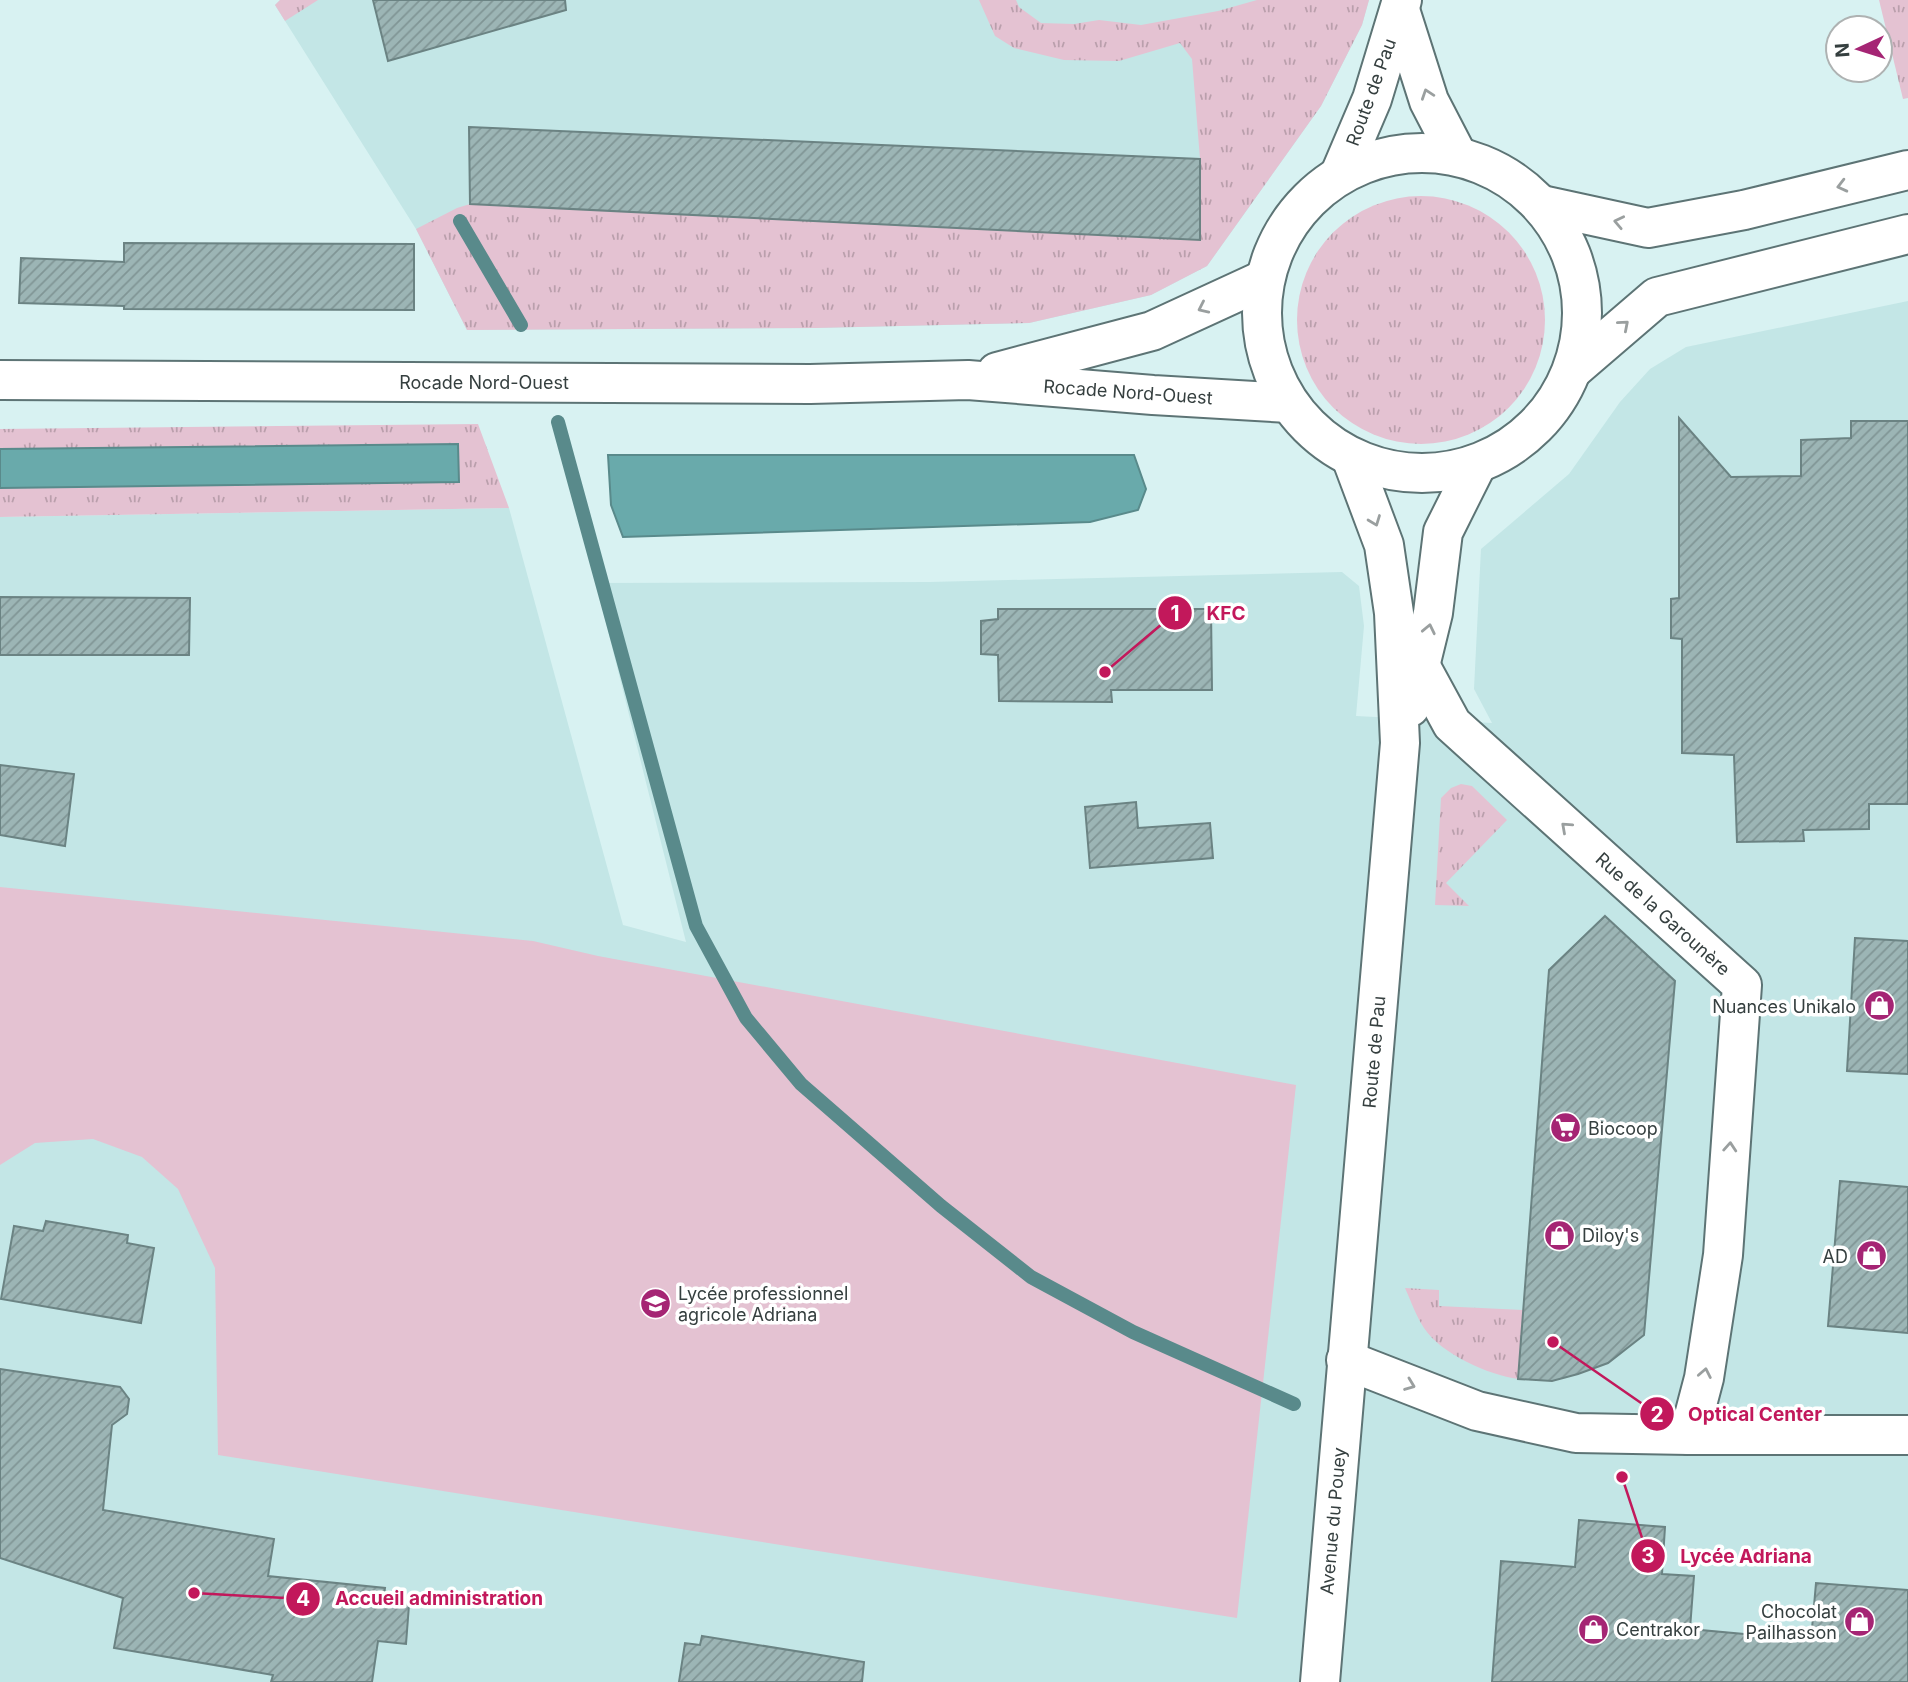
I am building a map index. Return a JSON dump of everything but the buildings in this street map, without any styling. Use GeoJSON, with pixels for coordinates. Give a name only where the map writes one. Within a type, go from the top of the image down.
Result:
{"type":"FeatureCollection","features":[{"type":"Feature","properties":{"kind":"main road","name":"Route de Pau"},"geometry":{"type":"LineString","coordinates":[[1401,5],[1429,101],[1457,155]]}},
{"type":"Feature","properties":{"kind":"main road","name":"Route de Pau"},"geometry":{"type":"LineString","coordinates":[[1340,174],[1372,99],[1401,5]]}},
{"type":"Feature","properties":{"kind":"main road","name":"Route de Pau"},"geometry":{"type":"LineString","coordinates":[[1418,152],[1457,155],[1503,174],[1542,205],[1566,242],[1580,284],[1582,327],[1572,370],[1550,410],[1517,443],[1477,464],[1435,473],[1392,471],[1351,457],[1316,434],[1289,403],[1270,364],[1266,344],[1262,323],[1265,279],[1280,238],[1293,219],[1306,201],[1340,174],[1378,158],[1418,152]]}},
{"type":"Feature","properties":{"kind":"main road"},"geometry":{"type":"LineString","coordinates":[[1542,205],[1648,228],[1744,210],[1908,170]]}},
{"type":"Feature","properties":{"kind":"main road"},"geometry":{"type":"LineString","coordinates":[[1572,370],[1657,297],[1908,234]]}},
{"type":"Feature","properties":{"kind":"main road","name":"Rocade Nord-Ouest"},"geometry":{"type":"LineString","coordinates":[[968,380],[1152,331],[1265,279]]}},
{"type":"Feature","properties":{"kind":"main road","name":"Rocade Nord-Ouest"},"geometry":{"type":"LineString","coordinates":[[0,380],[810,384],[968,380],[1289,403]]}},
{"type":"Feature","properties":{"kind":"main road","name":"Route de Pau"},"geometry":{"type":"LineString","coordinates":[[1346,1360],[1400,743],[1394,613],[1384,545],[1351,457]]}},
{"type":"Feature","properties":{"kind":"main road","name":"Route de Pau"},"geometry":{"type":"LineString","coordinates":[[1400,743],[1433,613],[1443,532],[1477,464]]}},
{"type":"Feature","properties":{"kind":"main road","name":"Rue de la Garounère"},"geometry":{"type":"LineString","coordinates":[[1421,667],[1452,724],[1742,985],[1723,1255],[1704,1378],[1689,1434]]}},
{"type":"Feature","properties":{"kind":"main road"},"geometry":{"type":"LineString","coordinates":[[1346,1360],[1478,1411],[1576,1433],[1908,1435]]}},
{"type":"Feature","properties":{"kind":"main road","name":"Avenue du Pouey"},"geometry":{"type":"LineString","coordinates":[[1320,1682],[1346,1360]]}},
{"type":"Feature","properties":{"kind":"shaded area"},"geometry":{"type":"Polygon","coordinates":[[[280,0],[1369,0],[1362,25],[1321,106],[1207,266],[1151,295],[1029,323],[815,328],[467,330],[416,229],[275,5],[280,0]]]}},
{"type":"Feature","properties":{"kind":"shaded area"},"geometry":{"type":"Polygon","coordinates":[[[1908,301],[1908,1682],[0,1682],[0,517],[509,508],[623,925],[686,942],[596,583],[930,582],[1342,572],[1359,586],[1364,626],[1356,716],[1492,723],[1474,689],[1481,549],[1569,474],[1620,402],[1650,369],[1686,347],[1908,301]]]}},
{"type":"Feature","properties":{"kind":"green space"},"geometry":{"type":"Polygon","coordinates":[[[280,0],[318,0],[285,21],[275,5],[280,0]]]}},
{"type":"Feature","properties":{"kind":"green space"},"geometry":{"type":"Polygon","coordinates":[[[979,0],[1016,0],[1019,7],[1041,23],[1074,24],[1099,20],[1141,25],[1218,11],[1257,0],[1369,0],[1362,25],[1321,106],[1207,266],[1151,295],[1029,323],[815,328],[467,330],[416,229],[470,204],[1200,239],[1200,159],[1192,59],[1180,43],[1119,61],[1064,60],[1014,48],[995,36],[979,0]]]}},
{"type":"Feature","properties":{"kind":"green space"},"geometry":{"type":"Polygon","coordinates":[[[1879,0],[1908,0],[1908,98],[1903,99],[1894,62],[1894,14],[1882,14],[1879,0]]]}},
{"type":"Feature","properties":{"kind":"green space"},"geometry":{"type":"Polygon","coordinates":[[[1409,196],[1433,196],[1480,210],[1509,232],[1536,272],[1543,296],[1543,344],[1536,368],[1509,408],[1469,435],[1433,444],[1409,444],[1362,430],[1342,416],[1325,399],[1311,379],[1302,356],[1297,332],[1297,308],[1311,261],[1325,241],[1342,224],[1362,210],[1385,201],[1409,196]]]}},
{"type":"Feature","properties":{"kind":"green space"},"geometry":{"type":"Polygon","coordinates":[[[478,424],[509,508],[0,517],[0,488],[459,482],[458,444],[0,449],[0,429],[478,424]]]}},
{"type":"Feature","properties":{"kind":"green space"},"geometry":{"type":"Polygon","coordinates":[[[1461,784],[1472,786],[1507,820],[1446,883],[1469,906],[1435,905],[1441,798],[1451,788],[1461,784]]]}},
{"type":"Feature","properties":{"kind":"green space"},"geometry":{"type":"Polygon","coordinates":[[[0,887],[533,941],[598,956],[1296,1085],[1237,1618],[218,1455],[215,1268],[178,1189],[142,1157],[93,1139],[35,1143],[0,1165],[0,887]]]}},
{"type":"Feature","properties":{"kind":"green space"},"geometry":{"type":"Polygon","coordinates":[[[1405,1288],[1439,1290],[1439,1306],[1523,1310],[1518,1379],[1466,1362],[1442,1346],[1424,1328],[1405,1288]]]}},
{"type":"Feature","properties":{"kind":"water"},"geometry":{"type":"Polygon","coordinates":[[[458,444],[459,482],[0,488],[0,449],[458,444]]]}},
{"type":"Feature","properties":{"kind":"water"},"geometry":{"type":"Polygon","coordinates":[[[608,455],[1134,455],[1146,489],[1138,510],[1090,522],[623,537],[611,505],[608,455]]]}},
{"type":"Feature","properties":{"kind":"waterway"},"geometry":{"type":"LineString","coordinates":[[460,221],[521,325]]}},
{"type":"Feature","properties":{"kind":"waterway"},"geometry":{"type":"LineString","coordinates":[[558,422],[696,926],[746,1018],[801,1084],[941,1206],[1031,1277],[1133,1332],[1294,1404]]}},
{"type":"Feature","properties":{"kind":"place","name":"KFC"},"geometry":{"type":"Point","coordinates":[1105,672]}},
{"type":"Feature","properties":{"kind":"place","name":"Nuances Unikalo"},"geometry":{"type":"Point","coordinates":[1879,1006]}},
{"type":"Feature","properties":{"kind":"place","name":"Biocoop"},"geometry":{"type":"Point","coordinates":[1565,1128]}},
{"type":"Feature","properties":{"kind":"place","name":"Diloy's"},"geometry":{"type":"Point","coordinates":[1559,1235]}},
{"type":"Feature","properties":{"kind":"place","name":"AD"},"geometry":{"type":"Point","coordinates":[1871,1256]}},
{"type":"Feature","properties":{"kind":"place","name":"Lycée professionnel agricole Adriana"},"geometry":{"type":"Point","coordinates":[655,1303]}},
{"type":"Feature","properties":{"kind":"place","name":"Optical Center"},"geometry":{"type":"Point","coordinates":[1553,1342]}},
{"type":"Feature","properties":{"kind":"place","name":"Lycée Adriana"},"geometry":{"type":"Point","coordinates":[1622,1477]}},
{"type":"Feature","properties":{"kind":"place","name":"Accueil administration"},"geometry":{"type":"Point","coordinates":[194,1593]}},
{"type":"Feature","properties":{"kind":"place","name":"Chocolat Pailhasson"},"geometry":{"type":"Point","coordinates":[1860,1621]}},
{"type":"Feature","properties":{"kind":"place","name":"Centrakor"},"geometry":{"type":"Point","coordinates":[1593,1629]}}]}
